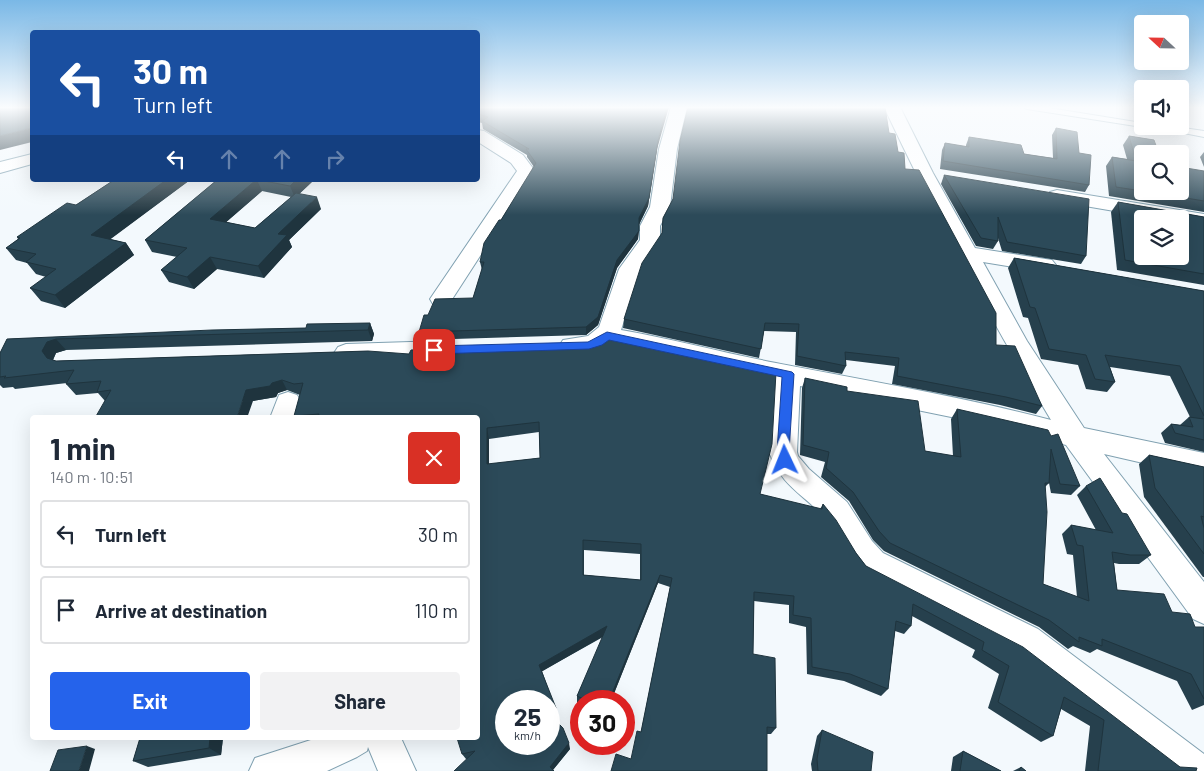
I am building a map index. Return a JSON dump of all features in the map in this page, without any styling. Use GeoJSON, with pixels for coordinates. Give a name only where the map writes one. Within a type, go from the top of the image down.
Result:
{"type":"FeatureCollection","features":[{"type":"Feature","properties":{"kind":"street"},"geometry":{"type":"LineString","coordinates":[[441,298],[526,171],[517,159],[491,143]]}},
{"type":"Feature","properties":{"kind":"street"},"geometry":{"type":"LineString","coordinates":[[550,347],[589,346],[607,335],[630,269],[645,250],[650,240],[650,226],[660,207],[670,143]]}},
{"type":"Feature","properties":{"kind":"street"},"geometry":{"type":"LineString","coordinates":[[914,143],[933,175],[966,253],[1018,346],[1075,437],[1204,608]]}},
{"type":"Feature","properties":{"kind":"street"},"geometry":{"type":"LineString","coordinates":[[0,168],[30,160]]}},
{"type":"Feature","properties":{"kind":"street"},"geometry":{"type":"LineString","coordinates":[[1044,194],[1204,220]]}},
{"type":"Feature","properties":{"kind":"street"},"geometry":{"type":"LineString","coordinates":[[966,253],[1069,269]]}},
{"type":"Feature","properties":{"kind":"street"},"geometry":{"type":"LineString","coordinates":[[607,335],[1000,417],[1075,437],[1204,465]]}},
{"type":"Feature","properties":{"kind":"street"},"geometry":{"type":"LineString","coordinates":[[323,354],[461,349]]}},
{"type":"Feature","properties":{"kind":"street"},"geometry":{"type":"LineString","coordinates":[[788,374],[783,452],[785,460],[796,475],[839,513],[863,556],[872,563],[1026,641],[1195,771]]}},
{"type":"Feature","properties":{"kind":"street"},"geometry":{"type":"LineString","coordinates":[[268,771],[296,766],[350,740]]}},
{"type":"Feature","properties":{"kind":"street"},"geometry":{"type":"LineString","coordinates":[[384,740],[396,771]]}},
{"type":"Feature","properties":{"kind":"building"},"geometry":{"type":"Polygon","coordinates":[[[519,143],[658,143],[649,198],[639,218],[639,231],[617,260],[598,317],[586,327],[419,332],[424,315],[428,315],[435,299],[473,298],[484,262],[480,262],[484,243],[499,220],[501,220],[536,163],[526,149],[529,149],[519,143]]]}},
{"type":"Feature","properties":{"kind":"building"},"geometry":{"type":"Polygon","coordinates":[[[680,143],[896,143],[898,152],[904,153],[905,169],[919,170],[996,313],[996,345],[1015,346],[1042,406],[1006,397],[897,376],[899,358],[845,352],[846,366],[797,356],[799,324],[765,323],[761,349],[624,319],[642,263],[662,233],[663,218],[673,199],[680,143]]]}},
{"type":"Feature","properties":{"kind":"building"},"geometry":{"type":"Polygon","coordinates":[[[945,143],[969,147],[969,143],[1008,143],[1021,145],[1024,154],[1057,159],[1056,143],[1078,143],[1079,153],[1091,155],[1089,185],[943,161],[945,143]]]}},
{"type":"Feature","properties":{"kind":"building"},"geometry":{"type":"Polygon","coordinates":[[[1131,143],[1155,143],[1156,145],[1134,145],[1134,154],[1131,143]]]}},
{"type":"Feature","properties":{"kind":"building"},"geometry":{"type":"Polygon","coordinates":[[[1112,157],[1134,161],[1134,190],[1116,187],[1112,157]]]}},
{"type":"Feature","properties":{"kind":"building"},"geometry":{"type":"Polygon","coordinates":[[[1189,168],[1204,171],[1204,201],[1189,198],[1189,168]]]}},
{"type":"Feature","properties":{"kind":"building"},"geometry":{"type":"Polygon","coordinates":[[[944,175],[1089,199],[1086,256],[1007,242],[998,217],[998,241],[981,238],[944,175]]]}},
{"type":"Feature","properties":{"kind":"building"},"geometry":{"type":"Polygon","coordinates":[[[111,182],[163,182],[91,235],[126,243],[55,295],[30,288],[56,269],[26,262],[36,254],[6,248],[20,238],[17,237],[67,203],[76,205],[111,182]]]}},
{"type":"Feature","properties":{"kind":"building"},"geometry":{"type":"Polygon","coordinates":[[[215,182],[254,182],[210,219],[255,228],[296,193],[317,197],[278,234],[287,235],[258,266],[210,257],[187,277],[161,270],[187,248],[145,240],[215,182]]]}},
{"type":"Feature","properties":{"kind":"building"},"geometry":{"type":"Polygon","coordinates":[[[269,182],[294,182],[290,186],[269,182]]]}},
{"type":"Feature","properties":{"kind":"building"},"geometry":{"type":"Polygon","coordinates":[[[1118,202],[1163,210],[1134,210],[1134,262],[1125,260],[1118,202]]]}},
{"type":"Feature","properties":{"kind":"building"},"geometry":{"type":"Polygon","coordinates":[[[1189,214],[1204,217],[1204,274],[1153,265],[1189,265],[1189,214]]]}},
{"type":"Feature","properties":{"kind":"building"},"geometry":{"type":"Polygon","coordinates":[[[1014,258],[1204,291],[1204,416],[1180,366],[1105,355],[1115,382],[1095,379],[1086,355],[1049,349],[1035,308],[1030,307],[1014,258]]]}},
{"type":"Feature","properties":{"kind":"building"},"geometry":{"type":"Polygon","coordinates":[[[370,323],[368,330],[56,339],[47,342],[42,351],[47,358],[56,361],[368,351],[409,354],[411,350],[589,344],[611,335],[776,372],[772,444],[760,494],[822,509],[823,504],[836,520],[866,566],[1023,647],[1180,767],[1197,768],[1196,771],[1098,771],[1104,720],[1064,697],[1053,736],[998,702],[1009,666],[982,650],[984,642],[913,604],[911,626],[896,621],[888,689],[850,674],[812,667],[811,618],[793,615],[794,596],[754,592],[753,654],[775,658],[776,728],[767,727],[767,771],[611,771],[616,755],[631,759],[632,755],[635,755],[637,731],[641,732],[672,578],[660,575],[613,690],[580,690],[607,626],[539,665],[549,690],[495,690],[495,755],[560,755],[550,767],[554,771],[454,771],[475,751],[462,754],[458,740],[480,740],[480,415],[294,415],[303,383],[294,384],[282,380],[272,383],[270,386],[246,390],[238,415],[97,415],[111,390],[97,392],[101,381],[66,384],[74,370],[0,377],[0,353],[7,339],[306,328],[307,324],[370,323]],[[539,422],[487,428],[487,464],[540,458],[539,422]],[[583,540],[583,575],[641,580],[641,544],[583,540]]]}},
{"type":"Feature","properties":{"kind":"building"},"geometry":{"type":"Polygon","coordinates":[[[805,378],[847,387],[847,391],[918,401],[925,451],[961,457],[957,409],[1048,430],[1051,436],[1058,434],[1080,486],[1060,484],[1051,449],[1049,483],[1045,483],[1047,512],[1043,584],[1089,601],[1083,546],[1077,545],[1071,525],[1113,533],[1086,486],[1100,478],[1122,513],[1127,514],[1151,555],[1130,555],[1112,552],[1117,590],[1164,594],[1172,612],[1190,614],[1195,627],[1204,627],[1204,699],[1191,674],[1102,639],[1102,646],[1079,637],[1079,642],[1049,620],[890,543],[879,531],[853,492],[826,468],[829,452],[803,445],[805,378]]]}},
{"type":"Feature","properties":{"kind":"building"},"geometry":{"type":"Polygon","coordinates":[[[1189,417],[1204,419],[1204,440],[1175,433],[1171,424],[1193,427],[1189,417]]]}},
{"type":"Feature","properties":{"kind":"building"},"geometry":{"type":"Polygon","coordinates":[[[1149,455],[1204,467],[1204,517],[1201,516],[1204,528],[1204,554],[1155,488],[1149,455]]]}},
{"type":"Feature","properties":{"kind":"building"},"geometry":{"type":"Polygon","coordinates":[[[560,725],[563,728],[569,743],[560,754],[560,725]]]}},
{"type":"Feature","properties":{"kind":"building"},"geometry":{"type":"Polygon","coordinates":[[[822,730],[873,752],[871,771],[818,771],[817,759],[822,730]]]}},
{"type":"Feature","properties":{"kind":"building"},"geometry":{"type":"Polygon","coordinates":[[[139,740],[210,740],[209,748],[133,761],[139,740]]]}},
{"type":"Feature","properties":{"kind":"building"},"geometry":{"type":"Polygon","coordinates":[[[87,746],[79,771],[50,771],[58,750],[87,746]]]}},
{"type":"Feature","properties":{"kind":"building"},"geometry":{"type":"Polygon","coordinates":[[[963,751],[1001,771],[960,771],[963,751]]]}},
{"type":"Feature","properties":{"kind":"route"},"geometry":{"type":"LineString","coordinates":[[434,350],[589,346],[607,335],[788,374],[783,452],[785,460]]}}]}
